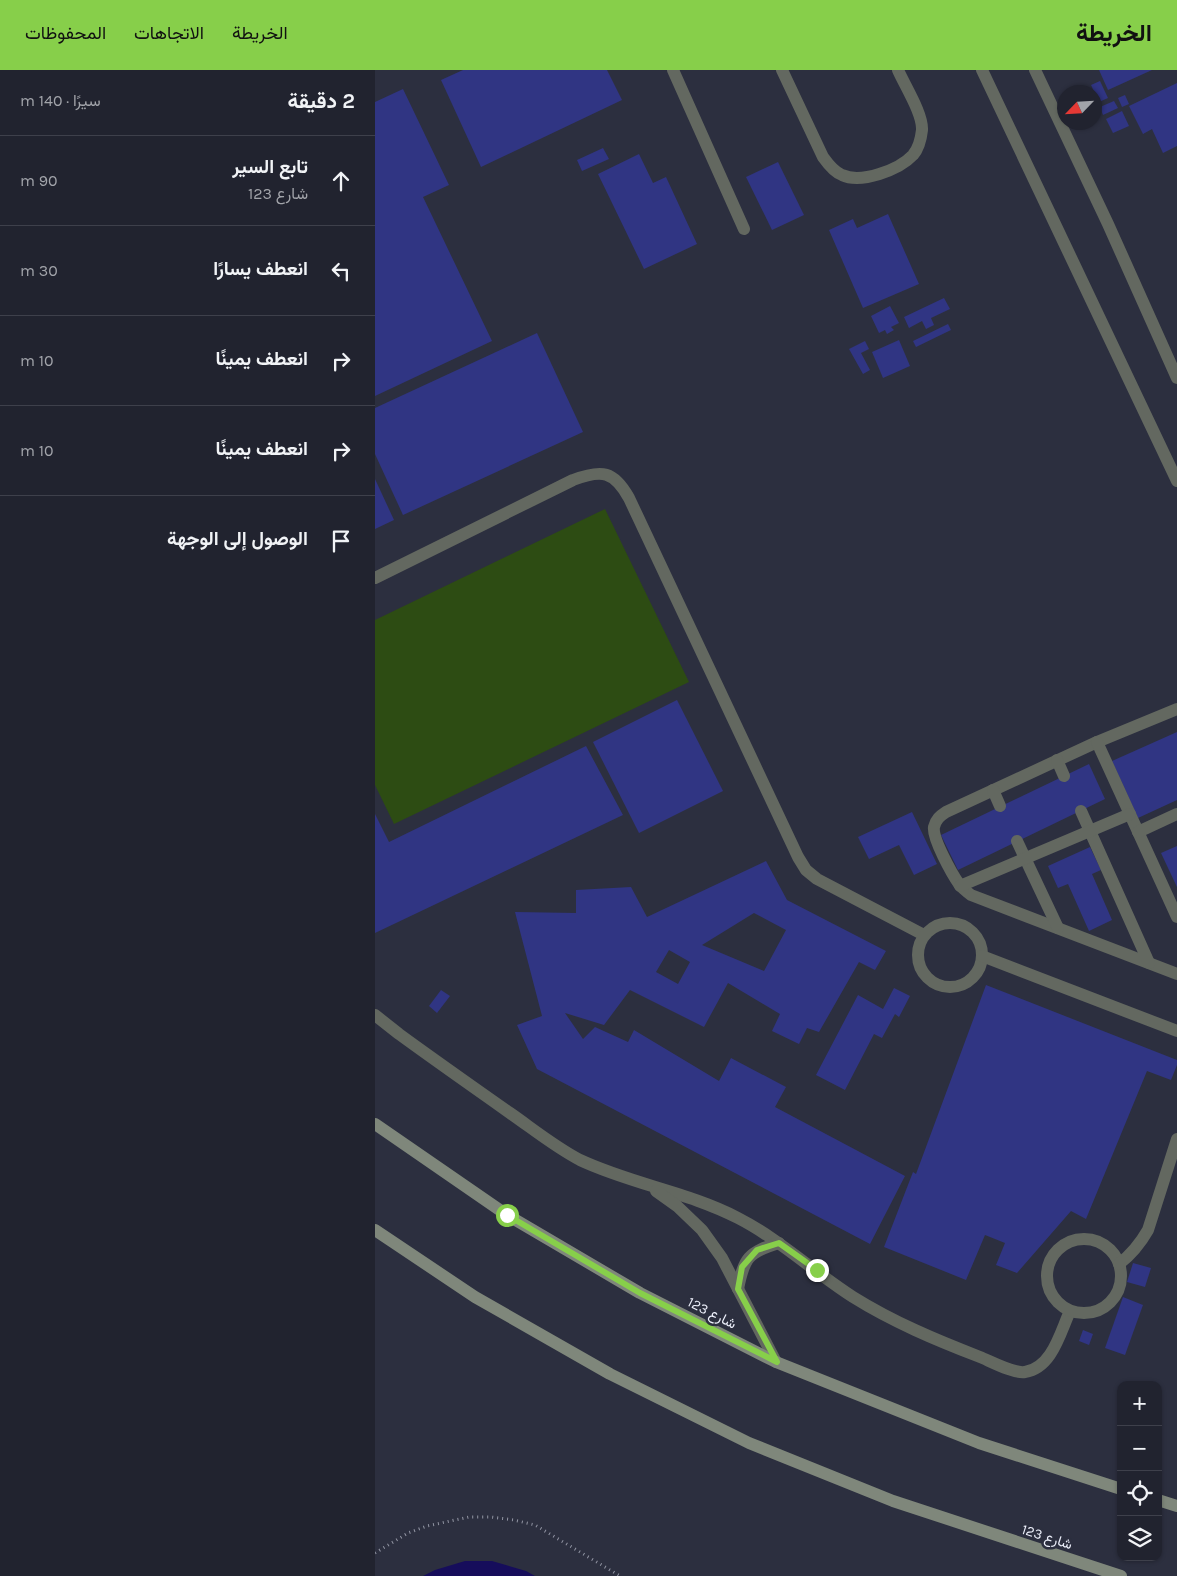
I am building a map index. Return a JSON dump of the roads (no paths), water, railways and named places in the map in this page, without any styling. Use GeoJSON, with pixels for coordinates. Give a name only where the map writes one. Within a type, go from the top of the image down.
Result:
{"type":"FeatureCollection","features":[{"type":"Feature","properties":{"kind":"main road","name":"شارع 123"},"geometry":{"type":"LineString","coordinates":[[375,1124],[507,1215],[640,1293],[777,1362],[979,1443],[1117,1488]]}},
{"type":"Feature","properties":{"kind":"main road","name":"شارع 123"},"geometry":{"type":"LineString","coordinates":[[375,1230],[475,1297],[610,1374],[749,1442],[893,1501],[1121,1576]]}},
{"type":"Feature","properties":{"kind":"main road"},"geometry":{"type":"LineString","coordinates":[[1162,1501],[1177,1506]]}},
{"type":"Feature","properties":{"kind":"street"},"geometry":{"type":"LineString","coordinates":[[673,70],[743,229]]}},
{"type":"Feature","properties":{"kind":"street"},"geometry":{"type":"LineString","coordinates":[[782,70],[823,157],[831,168],[842,175],[855,179],[868,178],[901,164],[913,155],[920,143],[922,128],[918,113],[898,70]]}},
{"type":"Feature","properties":{"kind":"street"},"geometry":{"type":"LineString","coordinates":[[982,70],[1177,481]]}},
{"type":"Feature","properties":{"kind":"street"},"geometry":{"type":"LineString","coordinates":[[1035,70],[1108,224],[1177,378]]}},
{"type":"Feature","properties":{"kind":"street"},"geometry":{"type":"LineString","coordinates":[[375,578],[573,480],[587,474],[599,473],[610,476],[621,484],[629,498],[793,848],[806,870],[817,878],[924,936]]}},
{"type":"Feature","properties":{"kind":"street"},"geometry":{"type":"LineString","coordinates":[[1177,709],[1097,742],[946,812],[937,818],[934,829],[936,839],[960,886],[971,895],[1177,974]]}},
{"type":"Feature","properties":{"kind":"street"},"geometry":{"type":"LineString","coordinates":[[1097,742],[1177,917]]}},
{"type":"Feature","properties":{"kind":"street"},"geometry":{"type":"LineString","coordinates":[[1057,760],[1064,776]]}},
{"type":"Feature","properties":{"kind":"street"},"geometry":{"type":"LineString","coordinates":[[993,790],[1000,806]]}},
{"type":"Feature","properties":{"kind":"street"},"geometry":{"type":"LineString","coordinates":[[1081,811],[1149,963]]}},
{"type":"Feature","properties":{"kind":"street"},"geometry":{"type":"LineString","coordinates":[[960,886],[1130,814]]}},
{"type":"Feature","properties":{"kind":"street"},"geometry":{"type":"LineString","coordinates":[[1138,832],[1177,814]]}},
{"type":"Feature","properties":{"kind":"street"},"geometry":{"type":"LineString","coordinates":[[1017,841],[1057,928]]}},
{"type":"Feature","properties":{"kind":"street"},"geometry":{"type":"LineString","coordinates":[[953,923],[968,928],[979,940],[982,956],[978,971],[968,982],[954,988],[939,986],[926,978],[919,964],[918,949],[924,936],[937,925],[953,923]]}},
{"type":"Feature","properties":{"kind":"street"},"geometry":{"type":"LineString","coordinates":[[982,956],[1177,1031]]}},
{"type":"Feature","properties":{"kind":"street"},"geometry":{"type":"LineString","coordinates":[[375,1015],[558,1147],[600,1169],[695,1198],[739,1218],[779,1243],[852,1296],[889,1318],[929,1337],[1023,1373],[1039,1368],[1050,1355],[1070,1311]]}},
{"type":"Feature","properties":{"kind":"street"},"geometry":{"type":"LineString","coordinates":[[1119,1264],[1131,1255],[1141,1243],[1148,1230],[1177,1139]]}},
{"type":"Feature","properties":{"kind":"street"},"geometry":{"type":"LineString","coordinates":[[649,1185],[677,1206],[702,1230],[722,1258],[777,1362]]}},
{"type":"Feature","properties":{"kind":"street"},"geometry":{"type":"LineString","coordinates":[[1085,1239],[1099,1242],[1111,1251],[1119,1264],[1121,1278],[1118,1292],[1109,1304],[1098,1311],[1084,1314],[1070,1311],[1057,1303],[1049,1290],[1047,1276],[1049,1261],[1058,1249],[1070,1242],[1085,1239]]}},
{"type":"Feature","properties":{"kind":"street"},"geometry":{"type":"LineString","coordinates":[[738,1289],[742,1267],[757,1250],[779,1243]]}}]}
